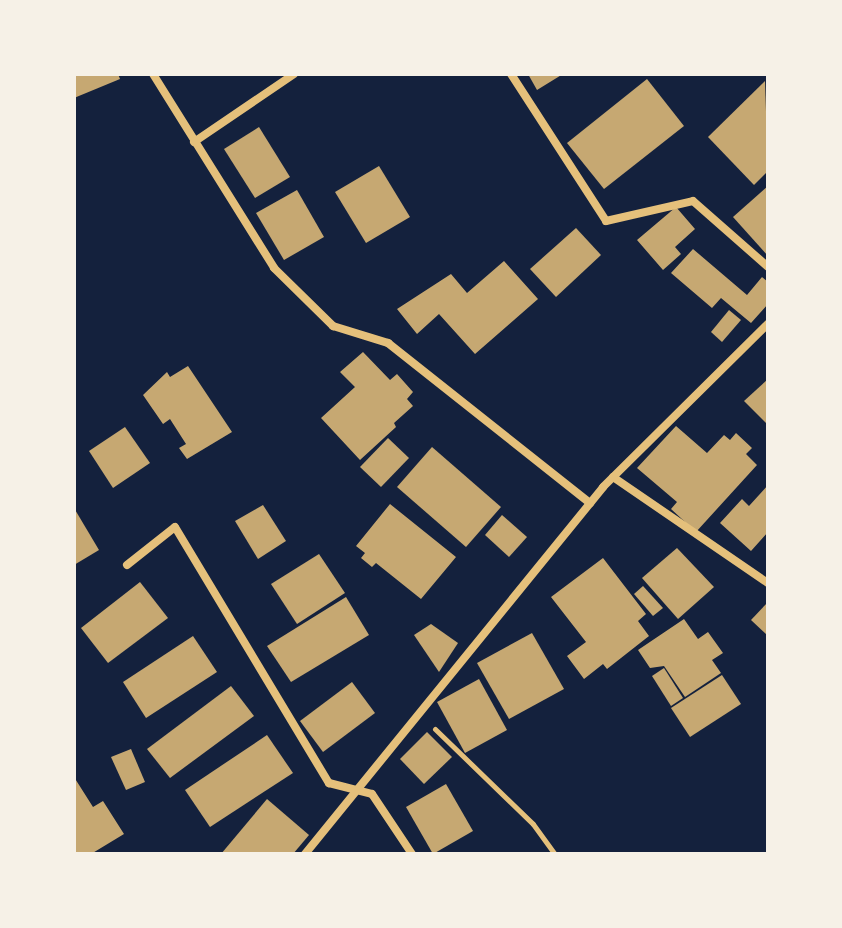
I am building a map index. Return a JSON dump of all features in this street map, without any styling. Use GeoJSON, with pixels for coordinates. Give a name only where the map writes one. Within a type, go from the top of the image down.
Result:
{"type":"FeatureCollection","features":[{"type":"Feature","properties":{"kind":"street"},"geometry":{"type":"LineString","coordinates":[[153,74],[274,268],[333,326],[388,343],[590,503]]}},
{"type":"Feature","properties":{"kind":"street"},"geometry":{"type":"LineString","coordinates":[[194,142],[294,74]]}},
{"type":"Feature","properties":{"kind":"street"},"geometry":{"type":"LineString","coordinates":[[511,74],[606,221],[693,201],[768,267]]}},
{"type":"Feature","properties":{"kind":"street"},"geometry":{"type":"LineString","coordinates":[[305,854],[418,711],[590,503],[768,324]]}},
{"type":"Feature","properties":{"kind":"street"},"geometry":{"type":"LineString","coordinates":[[613,477],[768,583]]}},
{"type":"Feature","properties":{"kind":"street"},"geometry":{"type":"LineString","coordinates":[[127,565],[175,527],[329,783],[372,794],[412,854]]}},
{"type":"Feature","properties":{"kind":"path"},"geometry":{"type":"LineString","coordinates":[[418,711],[533,824],[555,854]]}},
{"type":"Feature","properties":{"kind":"building"},"geometry":{"type":"Polygon","coordinates":[[[74,74],[118,74],[120,79],[74,98],[74,74]]]}},
{"type":"Feature","properties":{"kind":"building"},"geometry":{"type":"Polygon","coordinates":[[[528,74],[563,74],[537,90],[528,74]]]}},
{"type":"Feature","properties":{"kind":"building"},"geometry":{"type":"Polygon","coordinates":[[[647,79],[684,126],[604,189],[567,143],[647,79]]]}},
{"type":"Feature","properties":{"kind":"building"},"geometry":{"type":"Polygon","coordinates":[[[765,81],[768,171],[754,185],[708,137],[765,81]]]}},
{"type":"Feature","properties":{"kind":"building"},"geometry":{"type":"Polygon","coordinates":[[[259,127],[290,177],[255,198],[224,149],[259,127]]]}},
{"type":"Feature","properties":{"kind":"building"},"geometry":{"type":"Polygon","coordinates":[[[379,166],[410,217],[366,243],[335,192],[379,166]]]}},
{"type":"Feature","properties":{"kind":"building"},"geometry":{"type":"Polygon","coordinates":[[[768,186],[768,256],[733,217],[768,186]]]}},
{"type":"Feature","properties":{"kind":"building"},"geometry":{"type":"Polygon","coordinates":[[[297,190],[324,237],[284,260],[256,213],[297,190]]]}},
{"type":"Feature","properties":{"kind":"building"},"geometry":{"type":"Polygon","coordinates":[[[676,207],[695,229],[675,247],[681,254],[663,270],[637,240],[676,207]]]}},
{"type":"Feature","properties":{"kind":"building"},"geometry":{"type":"Polygon","coordinates":[[[576,228],[601,255],[556,297],[530,269],[576,228]]]}},
{"type":"Feature","properties":{"kind":"building"},"geometry":{"type":"Polygon","coordinates":[[[693,249],[747,295],[762,277],[768,282],[768,304],[751,323],[721,298],[712,308],[671,273],[693,249]]]}},
{"type":"Feature","properties":{"kind":"building"},"geometry":{"type":"Polygon","coordinates":[[[504,261],[538,299],[475,354],[439,314],[417,334],[397,309],[451,274],[467,293],[504,261]]]}},
{"type":"Feature","properties":{"kind":"building"},"geometry":{"type":"Polygon","coordinates":[[[729,310],[741,320],[722,342],[711,332],[729,310]]]}},
{"type":"Feature","properties":{"kind":"building"},"geometry":{"type":"Polygon","coordinates":[[[363,352],[390,380],[397,374],[413,392],[407,399],[413,406],[394,423],[396,427],[360,460],[321,418],[355,387],[340,372],[363,352]]]}},
{"type":"Feature","properties":{"kind":"building"},"geometry":{"type":"Polygon","coordinates":[[[188,366],[232,432],[187,459],[179,448],[186,444],[170,419],[163,424],[143,395],[167,372],[170,377],[188,366]]]}},
{"type":"Feature","properties":{"kind":"building"},"geometry":{"type":"Polygon","coordinates":[[[768,379],[768,425],[744,401],[768,379]]]}},
{"type":"Feature","properties":{"kind":"building"},"geometry":{"type":"Polygon","coordinates":[[[676,426],[707,453],[724,435],[730,440],[736,433],[752,448],[746,454],[757,465],[696,532],[671,509],[677,502],[637,468],[676,426]]]}},
{"type":"Feature","properties":{"kind":"building"},"geometry":{"type":"Polygon","coordinates":[[[125,427],[150,463],[113,488],[89,451],[125,427]]]}},
{"type":"Feature","properties":{"kind":"building"},"geometry":{"type":"Polygon","coordinates":[[[388,438],[409,458],[381,487],[360,467],[388,438]]]}},
{"type":"Feature","properties":{"kind":"building"},"geometry":{"type":"Polygon","coordinates":[[[432,447],[501,507],[466,547],[397,487],[432,447]]]}},
{"type":"Feature","properties":{"kind":"building"},"geometry":{"type":"Polygon","coordinates":[[[768,485],[768,532],[751,551],[720,523],[742,499],[749,506],[768,485]]]}},
{"type":"Feature","properties":{"kind":"building"},"geometry":{"type":"Polygon","coordinates":[[[390,504],[456,557],[421,599],[376,563],[372,567],[361,558],[365,553],[356,546],[390,504]]]}},
{"type":"Feature","properties":{"kind":"building"},"geometry":{"type":"Polygon","coordinates":[[[263,505],[286,541],[258,559],[235,521],[263,505]]]}},
{"type":"Feature","properties":{"kind":"building"},"geometry":{"type":"Polygon","coordinates":[[[74,508],[99,550],[74,565],[74,508]]]}},
{"type":"Feature","properties":{"kind":"building"},"geometry":{"type":"Polygon","coordinates":[[[502,515],[527,537],[509,557],[485,535],[502,515]]]}},
{"type":"Feature","properties":{"kind":"building"},"geometry":{"type":"Polygon","coordinates":[[[677,548],[714,587],[678,619],[642,578],[677,548]]]}},
{"type":"Feature","properties":{"kind":"building"},"geometry":{"type":"Polygon","coordinates":[[[319,554],[345,593],[297,624],[271,584],[319,554]]]}},
{"type":"Feature","properties":{"kind":"building"},"geometry":{"type":"Polygon","coordinates":[[[603,558],[646,614],[638,621],[649,636],[607,669],[603,664],[584,679],[567,656],[586,642],[551,597],[603,558]]]}},
{"type":"Feature","properties":{"kind":"building"},"geometry":{"type":"Polygon","coordinates":[[[140,582],[168,618],[108,663],[81,628],[140,582]]]}},
{"type":"Feature","properties":{"kind":"building"},"geometry":{"type":"Polygon","coordinates":[[[643,586],[663,608],[653,616],[634,594],[643,586]]]}},
{"type":"Feature","properties":{"kind":"building"},"geometry":{"type":"Polygon","coordinates":[[[346,597],[369,635],[291,682],[267,646],[346,597]]]}},
{"type":"Feature","properties":{"kind":"building"},"geometry":{"type":"Polygon","coordinates":[[[768,602],[768,636],[751,620],[768,602]]]}},
{"type":"Feature","properties":{"kind":"building"},"geometry":{"type":"Polygon","coordinates":[[[684,619],[698,639],[708,632],[723,653],[712,660],[721,673],[685,697],[664,666],[650,668],[638,650],[684,619]]]}},
{"type":"Feature","properties":{"kind":"building"},"geometry":{"type":"Polygon","coordinates":[[[431,624],[458,643],[439,672],[414,635],[431,624]]]}},
{"type":"Feature","properties":{"kind":"building"},"geometry":{"type":"Polygon","coordinates":[[[532,633],[564,689],[509,719],[477,663],[532,633]]]}},
{"type":"Feature","properties":{"kind":"building"},"geometry":{"type":"Polygon","coordinates":[[[193,636],[217,672],[146,718],[123,682],[193,636]]]}},
{"type":"Feature","properties":{"kind":"building"},"geometry":{"type":"Polygon","coordinates":[[[664,668],[683,698],[671,706],[652,676],[664,668]]]}},
{"type":"Feature","properties":{"kind":"building"},"geometry":{"type":"Polygon","coordinates":[[[722,675],[741,704],[690,737],[671,708],[722,675]]]}},
{"type":"Feature","properties":{"kind":"building"},"geometry":{"type":"Polygon","coordinates":[[[479,679],[507,730],[465,753],[437,702],[479,679]]]}},
{"type":"Feature","properties":{"kind":"building"},"geometry":{"type":"Polygon","coordinates":[[[352,682],[375,713],[323,752],[300,721],[352,682]]]}},
{"type":"Feature","properties":{"kind":"building"},"geometry":{"type":"Polygon","coordinates":[[[231,686],[254,716],[170,778],[147,749],[231,686]]]}},
{"type":"Feature","properties":{"kind":"building"},"geometry":{"type":"Polygon","coordinates":[[[427,732],[452,757],[424,784],[400,759],[427,732]]]}},
{"type":"Feature","properties":{"kind":"building"},"geometry":{"type":"Polygon","coordinates":[[[267,735],[293,773],[210,827],[185,790],[267,735]]]}},
{"type":"Feature","properties":{"kind":"building"},"geometry":{"type":"Polygon","coordinates":[[[131,749],[145,782],[126,790],[111,757],[131,749]]]}},
{"type":"Feature","properties":{"kind":"building"},"geometry":{"type":"Polygon","coordinates":[[[74,777],[93,807],[103,801],[124,834],[91,854],[74,854],[74,777]]]}},
{"type":"Feature","properties":{"kind":"building"},"geometry":{"type":"Polygon","coordinates":[[[446,784],[473,831],[433,854],[406,807],[446,784]]]}},
{"type":"Feature","properties":{"kind":"building"},"geometry":{"type":"Polygon","coordinates":[[[267,799],[309,835],[293,854],[221,854],[267,799]]]}}]}
